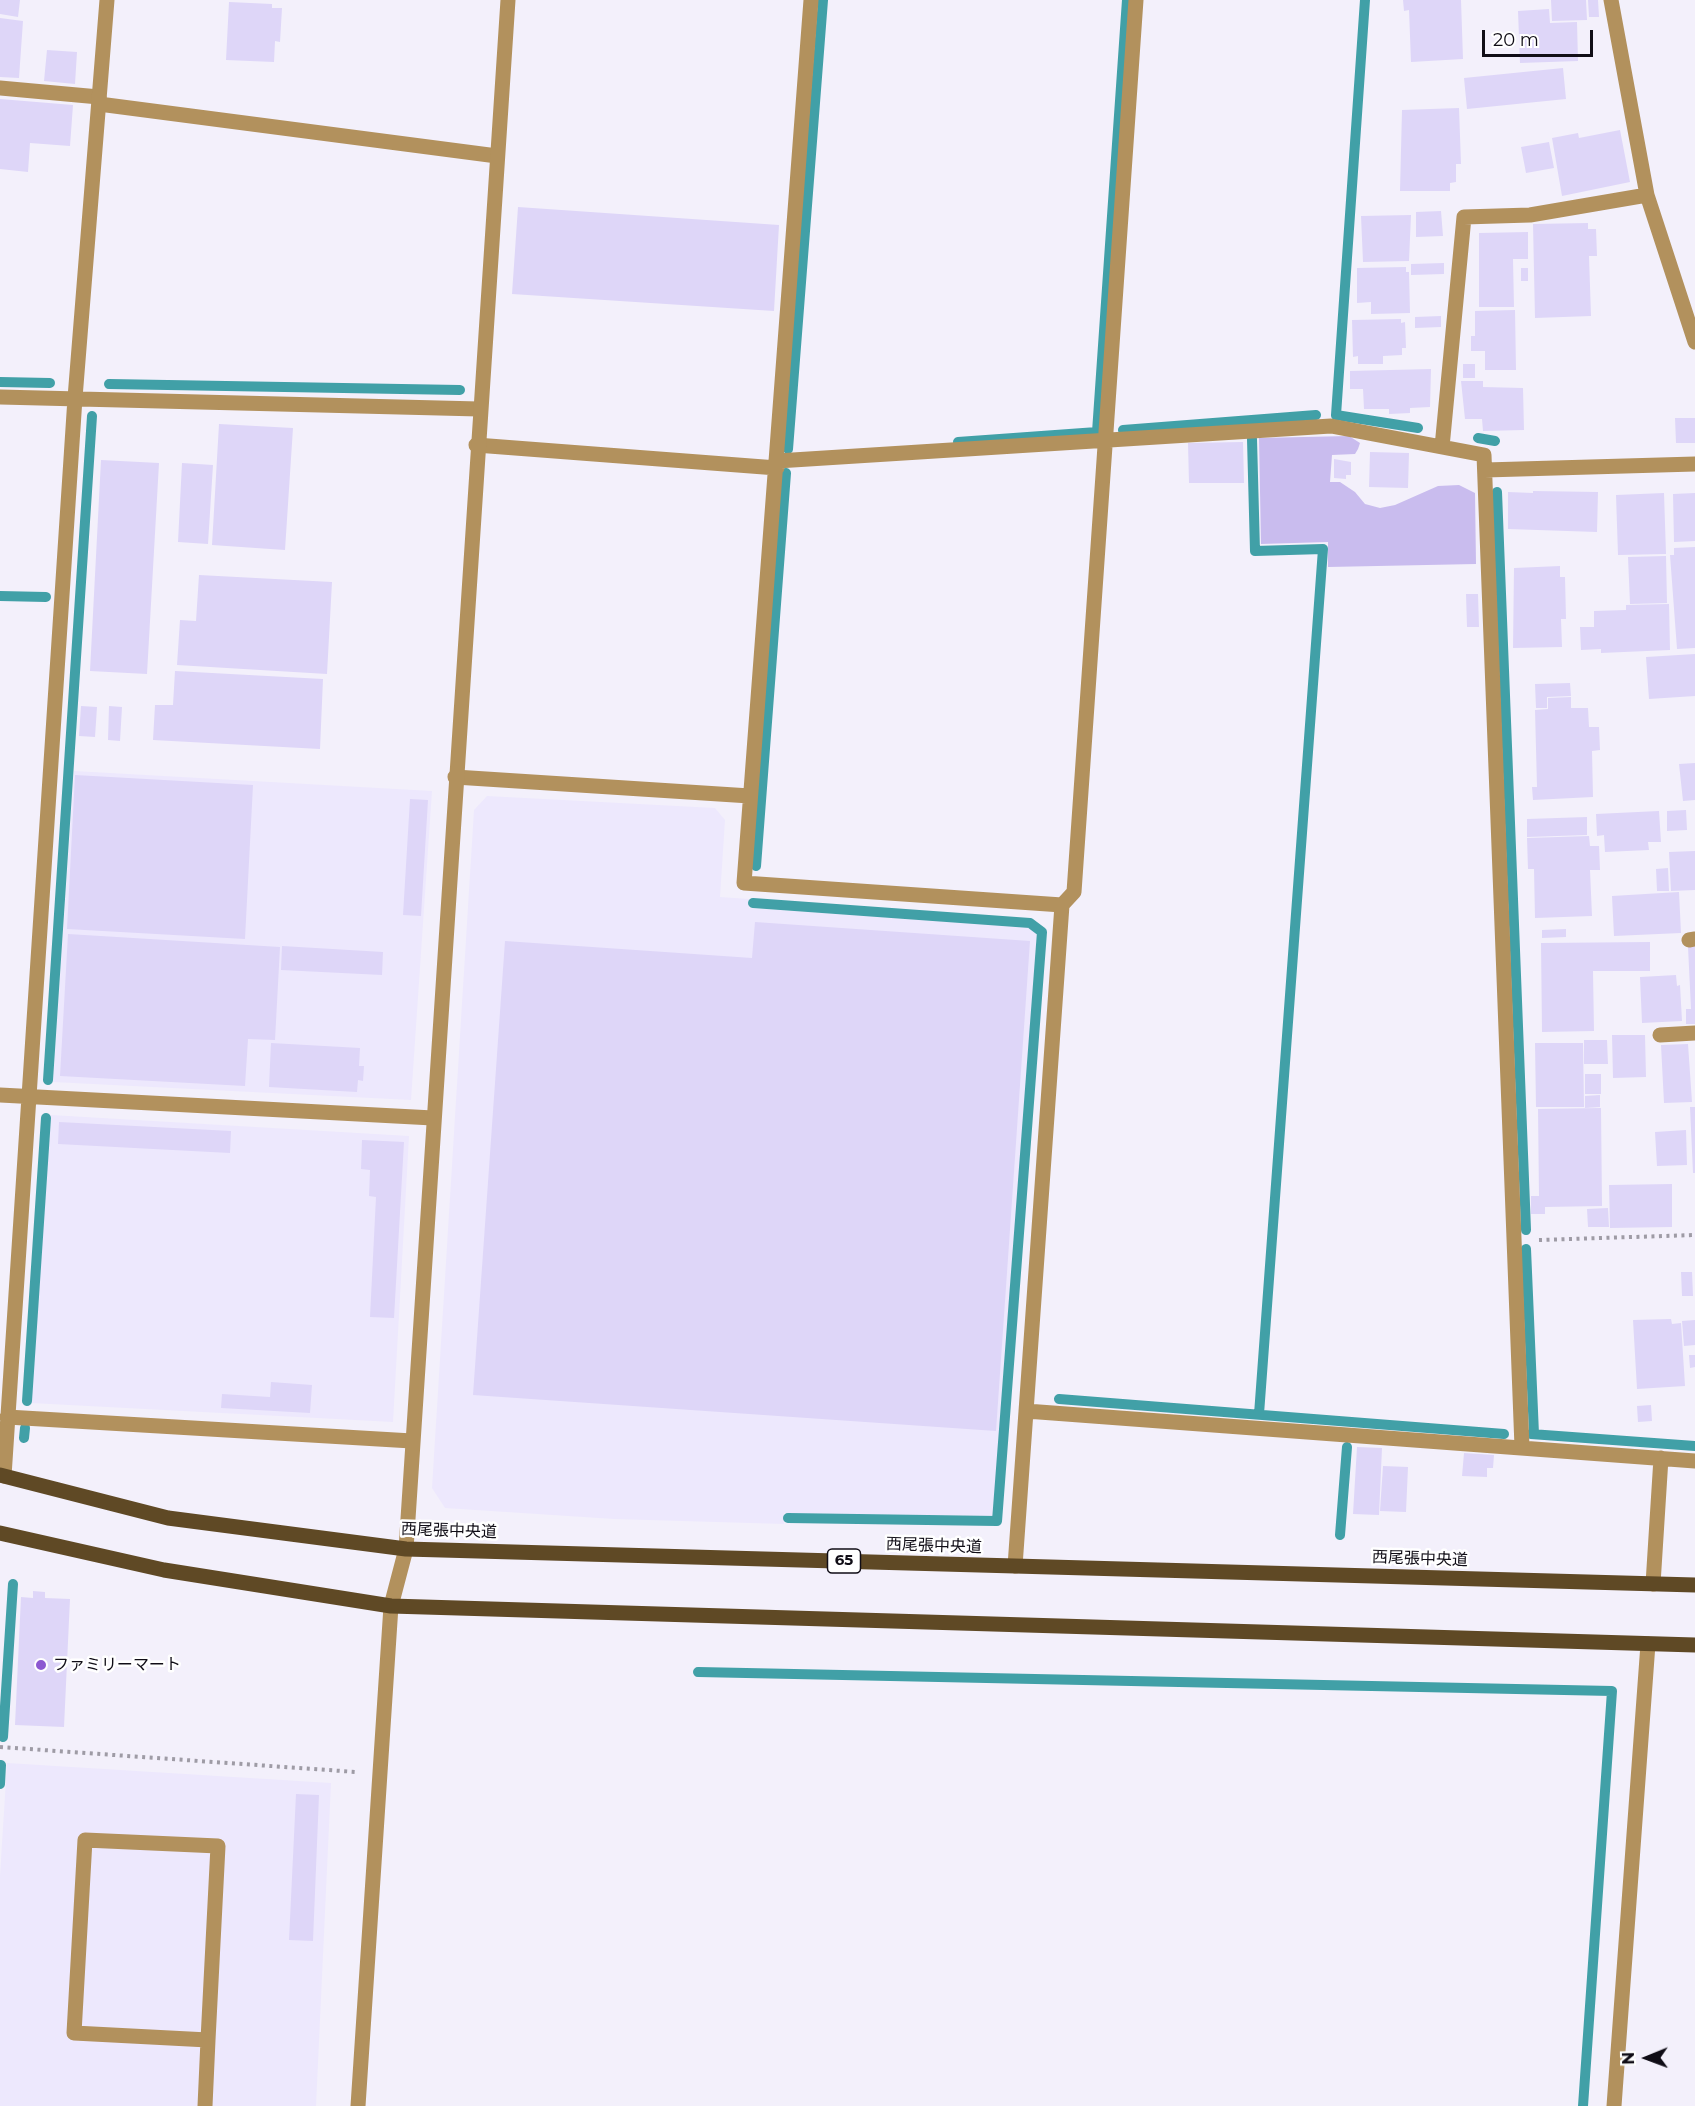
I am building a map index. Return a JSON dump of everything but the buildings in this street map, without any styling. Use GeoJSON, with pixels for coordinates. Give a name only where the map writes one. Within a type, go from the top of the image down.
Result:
{"type":"FeatureCollection","features":[{"type":"Feature","properties":{"kind":"main road","name":"西尾張中央道"},"geometry":{"type":"LineString","coordinates":[[2,1475],[168,1518],[406,1549],[1695,1585]]}},
{"type":"Feature","properties":{"kind":"main road"},"geometry":{"type":"LineString","coordinates":[[0,1534],[164,1570],[392,1606],[1695,1645]]}},
{"type":"Feature","properties":{"kind":"street"},"geometry":{"type":"LineString","coordinates":[[2,1475],[75,398],[107,0]]}},
{"type":"Feature","properties":{"kind":"street"},"geometry":{"type":"LineString","coordinates":[[358,2106],[392,1606],[406,1549],[479,409],[508,0]]}},
{"type":"Feature","properties":{"kind":"street"},"geometry":{"type":"LineString","coordinates":[[811,0],[744,883],[1062,905]]}},
{"type":"Feature","properties":{"kind":"street"},"geometry":{"type":"LineString","coordinates":[[1015,1566],[1062,905],[1074,892],[1108,440],[1136,0]]}},
{"type":"Feature","properties":{"kind":"street"},"geometry":{"type":"LineString","coordinates":[[1611,0],[1647,195],[1695,342]]}},
{"type":"Feature","properties":{"kind":"street"},"geometry":{"type":"LineString","coordinates":[[0,88],[496,156]]}},
{"type":"Feature","properties":{"kind":"street"},"geometry":{"type":"LineString","coordinates":[[1442,447],[1464,218],[1530,215],[1647,195]]}},
{"type":"Feature","properties":{"kind":"street"},"geometry":{"type":"LineString","coordinates":[[0,397],[479,409]]}},
{"type":"Feature","properties":{"kind":"street"},"geometry":{"type":"LineString","coordinates":[[477,445],[777,464],[1331,426],[1484,455],[1522,1447]]}},
{"type":"Feature","properties":{"kind":"street"},"geometry":{"type":"LineString","coordinates":[[1485,470],[1695,464]]}},
{"type":"Feature","properties":{"kind":"street"},"geometry":{"type":"LineString","coordinates":[[455,777],[750,796]]}},
{"type":"Feature","properties":{"kind":"street"},"geometry":{"type":"LineString","coordinates":[[1660,1035],[1695,1033]]}},
{"type":"Feature","properties":{"kind":"street"},"geometry":{"type":"LineString","coordinates":[[0,1095],[433,1118]]}},
{"type":"Feature","properties":{"kind":"street"},"geometry":{"type":"LineString","coordinates":[[1026,1411],[1695,1461]]}},
{"type":"Feature","properties":{"kind":"street"},"geometry":{"type":"LineString","coordinates":[[7,1417],[412,1441]]}},
{"type":"Feature","properties":{"kind":"street"},"geometry":{"type":"LineString","coordinates":[[1653,1584],[1661,1458]]}},
{"type":"Feature","properties":{"kind":"street"},"geometry":{"type":"LineString","coordinates":[[1614,2106],[1648,1644]]}},
{"type":"Feature","properties":{"kind":"street"},"geometry":{"type":"LineString","coordinates":[[205,2106],[218,1846],[85,1840],[74,2033],[208,2040]]}},
{"type":"Feature","properties":{"kind":"path"},"geometry":{"type":"LineString","coordinates":[[1515,1240],[1695,1235]]}},
{"type":"Feature","properties":{"kind":"path"},"geometry":{"type":"LineString","coordinates":[[0,1747],[380,1774]]}},
{"type":"Feature","properties":{"kind":"shaded area"},"geometry":{"type":"Polygon","coordinates":[[[1349,436],[1360,443],[1358,449],[1355,454],[1332,455],[1330,482],[1340,482],[1355,492],[1365,504],[1380,508],[1395,505],[1438,486],[1459,485],[1475,493],[1476,564],[1328,567],[1328,542],[1261,544],[1259,438],[1349,436]]]}},
{"type":"Feature","properties":{"kind":"shaded area"},"geometry":{"type":"Polygon","coordinates":[[[74,771],[432,791],[411,1100],[53,1082],[74,771]]]}},
{"type":"Feature","properties":{"kind":"shaded area"},"geometry":{"type":"Polygon","coordinates":[[[487,796],[715,808],[725,820],[720,897],[749,899],[749,908],[1028,927],[1037,934],[993,1516],[784,1513],[784,1524],[614,1519],[445,1508],[432,1488],[474,810],[487,796]]]}},
{"type":"Feature","properties":{"kind":"shaded area"},"geometry":{"type":"Polygon","coordinates":[[[51,1115],[409,1136],[393,1422],[31,1403],[51,1115]]]}},
{"type":"Feature","properties":{"kind":"shaded area"},"geometry":{"type":"Polygon","coordinates":[[[7,1763],[331,1783],[316,2106],[0,2106],[0,1876],[7,1763]]]}},
{"type":"Feature","properties":{"kind":"waterway"},"geometry":{"type":"LineString","coordinates":[[788,449],[823,0]]}},
{"type":"Feature","properties":{"kind":"waterway"},"geometry":{"type":"LineString","coordinates":[[958,442],[1097,432],[1127,0]]}},
{"type":"Feature","properties":{"kind":"waterway"},"geometry":{"type":"LineString","coordinates":[[1365,0],[1336,415],[1418,428]]}},
{"type":"Feature","properties":{"kind":"waterway"},"geometry":{"type":"LineString","coordinates":[[0,382],[50,383]]}},
{"type":"Feature","properties":{"kind":"waterway"},"geometry":{"type":"LineString","coordinates":[[109,384],[460,390]]}},
{"type":"Feature","properties":{"kind":"waterway"},"geometry":{"type":"LineString","coordinates":[[1123,430],[1316,415]]}},
{"type":"Feature","properties":{"kind":"waterway"},"geometry":{"type":"LineString","coordinates":[[48,1080],[92,416]]}},
{"type":"Feature","properties":{"kind":"waterway"},"geometry":{"type":"LineString","coordinates":[[1478,438],[1495,441]]}},
{"type":"Feature","properties":{"kind":"waterway"},"geometry":{"type":"LineString","coordinates":[[1252,439],[1255,551],[1323,549],[1259,1414]]}},
{"type":"Feature","properties":{"kind":"waterway"},"geometry":{"type":"LineString","coordinates":[[756,866],[786,473]]}},
{"type":"Feature","properties":{"kind":"waterway"},"geometry":{"type":"LineString","coordinates":[[1497,492],[1526,1230]]}},
{"type":"Feature","properties":{"kind":"waterway"},"geometry":{"type":"LineString","coordinates":[[0,596],[46,597]]}},
{"type":"Feature","properties":{"kind":"waterway"},"geometry":{"type":"LineString","coordinates":[[753,903],[1030,923],[1042,932],[997,1521],[788,1518]]}},
{"type":"Feature","properties":{"kind":"waterway"},"geometry":{"type":"LineString","coordinates":[[27,1401],[46,1118]]}},
{"type":"Feature","properties":{"kind":"waterway"},"geometry":{"type":"LineString","coordinates":[[1526,1249],[1534,1434]]}},
{"type":"Feature","properties":{"kind":"waterway"},"geometry":{"type":"LineString","coordinates":[[1059,1399],[1504,1434]]}},
{"type":"Feature","properties":{"kind":"waterway"},"geometry":{"type":"LineString","coordinates":[[24,1438],[25,1428]]}},
{"type":"Feature","properties":{"kind":"waterway"},"geometry":{"type":"LineString","coordinates":[[1531,1434],[1695,1446]]}},
{"type":"Feature","properties":{"kind":"waterway"},"geometry":{"type":"LineString","coordinates":[[1340,1535],[1347,1447]]}},
{"type":"Feature","properties":{"kind":"waterway"},"geometry":{"type":"LineString","coordinates":[[3,1737],[13,1584]]}},
{"type":"Feature","properties":{"kind":"waterway"},"geometry":{"type":"LineString","coordinates":[[698,1672],[1612,1691],[1583,2106]]}},
{"type":"Feature","properties":{"kind":"waterway"},"geometry":{"type":"LineString","coordinates":[[0,1784],[1,1765]]}},
{"type":"Feature","properties":{"kind":"place","name":"ファミリーマート"},"geometry":{"type":"Point","coordinates":[41,1665]}}]}
